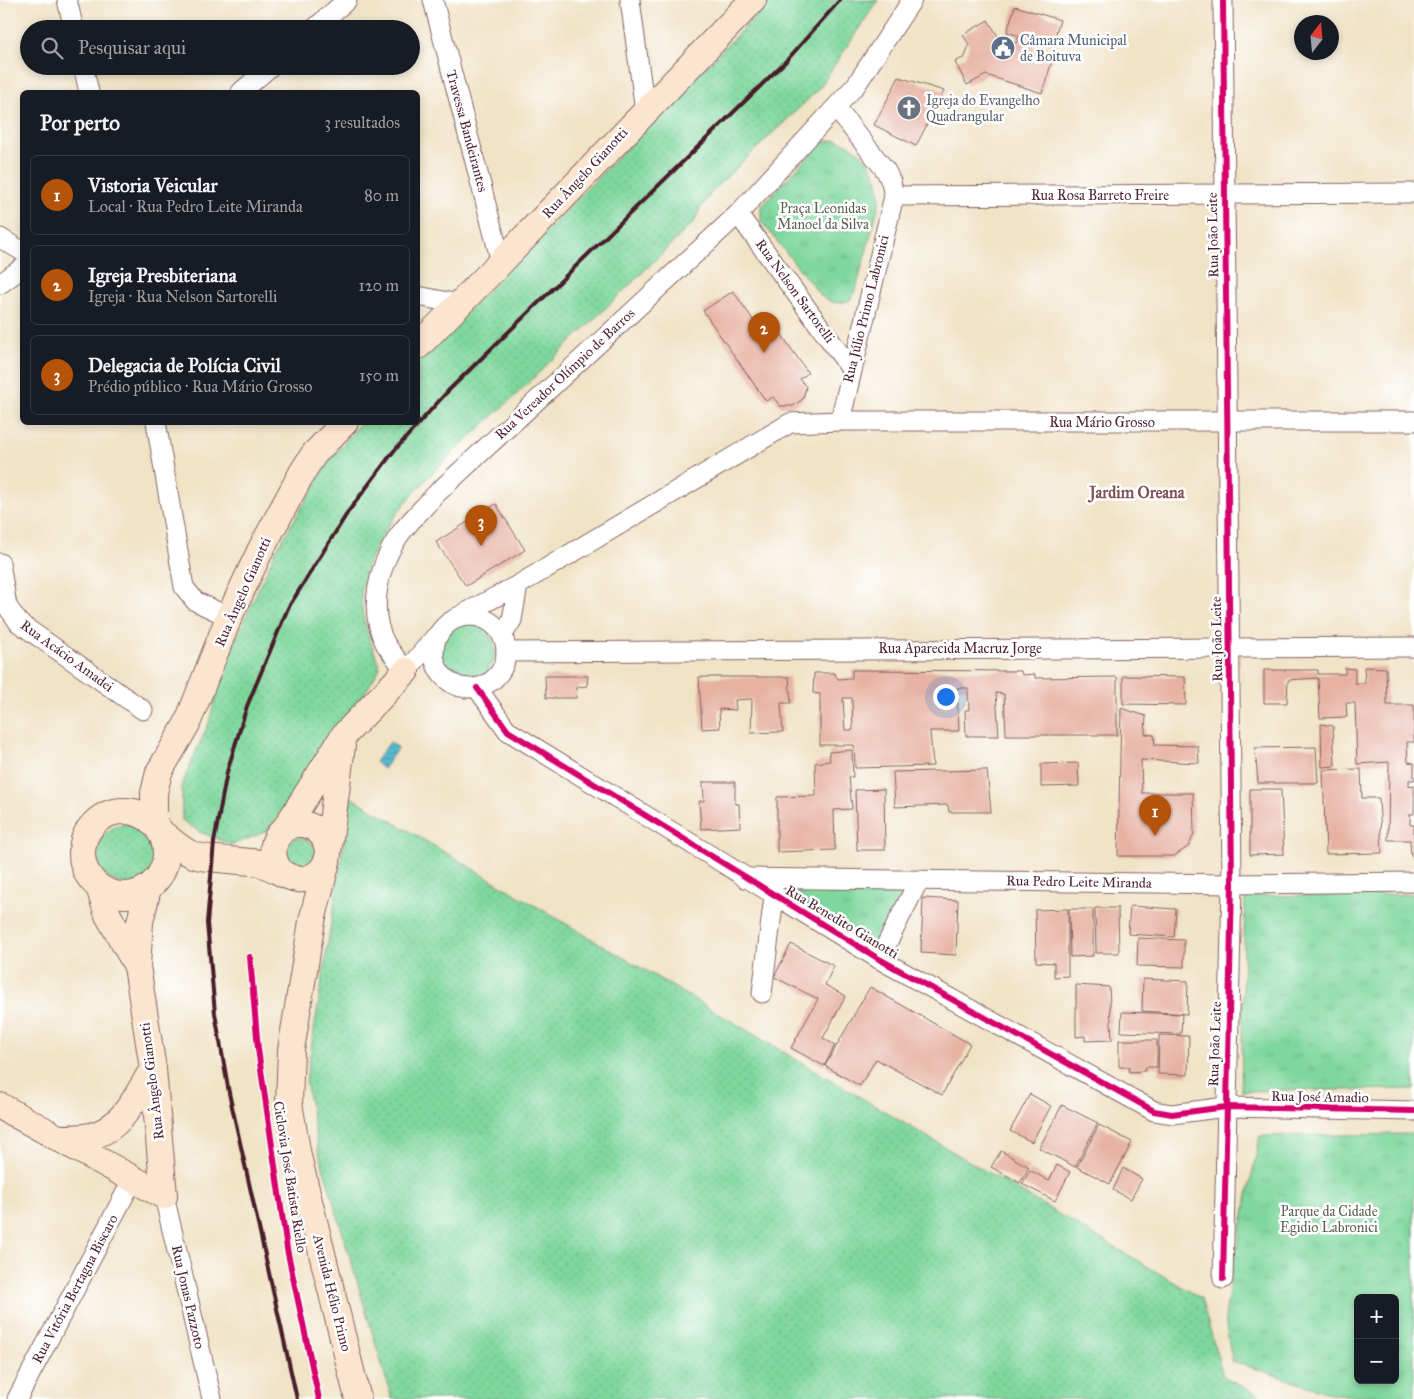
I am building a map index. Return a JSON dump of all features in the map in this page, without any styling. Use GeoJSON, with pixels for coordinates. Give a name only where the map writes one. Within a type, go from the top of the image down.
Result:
{"type":"FeatureCollection","features":[{"type":"Feature","properties":{"kind":"street"},"geometry":{"type":"LineString","coordinates":[[66,0],[72,20]]}},
{"type":"Feature","properties":{"kind":"street"},"geometry":{"type":"LineString","coordinates":[[324,20],[346,0]]}},
{"type":"Feature","properties":{"kind":"street","name":"Travessa Bandeirantes"},"geometry":{"type":"LineString","coordinates":[[433,0],[502,262]]}},
{"type":"Feature","properties":{"kind":"street"},"geometry":{"type":"LineString","coordinates":[[630,0],[645,110]]}},
{"type":"Feature","properties":{"kind":"street","name":"Rua Ângelo Gianotti"},"geometry":{"type":"LineString","coordinates":[[420,344],[502,262],[645,110],[753,0]]}},
{"type":"Feature","properties":{"kind":"street","name":"Rua Vereador Olímpio de Barros"},"geometry":{"type":"LineString","coordinates":[[406,671],[386,643],[376,611],[377,587],[384,564],[398,537],[436,494],[738,214],[856,85],[912,0]]}},
{"type":"Feature","properties":{"kind":"street","name":"Rua João Leite"},"geometry":{"type":"LineString","coordinates":[[1223,0],[1232,884],[1223,1279]]}},
{"type":"Feature","properties":{"kind":"street"},"geometry":{"type":"LineString","coordinates":[[85,75],[89,90]]}},
{"type":"Feature","properties":{"kind":"street"},"geometry":{"type":"LineString","coordinates":[[243,90],[261,75]]}},
{"type":"Feature","properties":{"kind":"street"},"geometry":{"type":"LineString","coordinates":[[836,108],[886,171],[894,196]]}},
{"type":"Feature","properties":{"kind":"street","name":"Rua Rosa Barreto Freire"},"geometry":{"type":"LineString","coordinates":[[894,196],[1414,193]]}},
{"type":"Feature","properties":{"kind":"street","name":"Rua Júlio Primo Labronici"},"geometry":{"type":"LineString","coordinates":[[840,421],[894,196]]}},
{"type":"Feature","properties":{"kind":"street","name":"Rua Nelson Sartorelli"},"geometry":{"type":"LineString","coordinates":[[738,214],[851,369]]}},
{"type":"Feature","properties":{"kind":"street"},"geometry":{"type":"LineString","coordinates":[[0,238],[20,250]]}},
{"type":"Feature","properties":{"kind":"street"},"geometry":{"type":"LineString","coordinates":[[0,284],[20,269]]}},
{"type":"Feature","properties":{"kind":"street"},"geometry":{"type":"LineString","coordinates":[[420,296],[458,304]]}},
{"type":"Feature","properties":{"kind":"street","name":"Rua Mário Grosso"},"geometry":{"type":"LineString","coordinates":[[518,585],[790,423],[840,421],[1414,422]]}},
{"type":"Feature","properties":{"kind":"street"},"geometry":{"type":"LineString","coordinates":[[157,425],[184,587],[195,601],[229,617]]}},
{"type":"Feature","properties":{"kind":"street","name":"Rua Ângelo Gianotti"},"geometry":{"type":"LineString","coordinates":[[157,828],[154,793],[159,772],[188,724],[229,617],[292,489],[314,454],[341,425]]}},
{"type":"Feature","properties":{"kind":"street","name":"Rua Acácio Amadei"},"geometry":{"type":"LineString","coordinates":[[0,563],[7,606],[19,623],[143,710]]}},
{"type":"Feature","properties":{"kind":"street"},"geometry":{"type":"LineString","coordinates":[[406,671],[444,678],[464,688],[477,688],[496,678],[503,668],[504,644],[512,620],[518,585]]}},
{"type":"Feature","properties":{"kind":"street"},"geometry":{"type":"LineString","coordinates":[[312,921],[299,887],[273,860],[272,851],[281,832],[344,735],[406,671],[439,632],[456,618],[518,585]]}},
{"type":"Feature","properties":{"kind":"street"},"geometry":{"type":"LineString","coordinates":[[456,618],[467,616],[483,619],[496,627],[504,644]]}},
{"type":"Feature","properties":{"kind":"street"},"geometry":{"type":"LineString","coordinates":[[439,632],[434,644],[433,657],[437,668],[444,678]]}},
{"type":"Feature","properties":{"kind":"street","name":"Rua Aparecida Macruz Jorge"},"geometry":{"type":"LineString","coordinates":[[504,644],[1414,646]]}},
{"type":"Feature","properties":{"kind":"street","name":"Rua Benedito Gianotti"},"geometry":{"type":"LineString","coordinates":[[477,688],[508,730],[744,878],[879,959],[1154,1111],[1172,1114],[1226,1107]]}},
{"type":"Feature","properties":{"kind":"street","name":"Avenida Hélio Primo"},"geometry":{"type":"LineString","coordinates":[[344,735],[327,857],[312,921],[291,1050],[289,1104],[298,1156],[358,1399]]}},
{"type":"Feature","properties":{"kind":"street","name":"Rua Ângelo Gianotti"},"geometry":{"type":"LineString","coordinates":[[111,813],[159,772]]}},
{"type":"Feature","properties":{"kind":"street"},"geometry":{"type":"LineString","coordinates":[[192,855],[175,869],[152,883],[126,895],[115,894],[99,887],[89,877],[82,856],[83,842],[94,824],[111,813],[134,812],[192,855],[261,864],[288,877],[303,880],[313,877],[321,870],[327,857],[327,844],[317,830],[301,824],[281,832],[254,854],[241,860]]}},
{"type":"Feature","properties":{"kind":"street"},"geometry":{"type":"LineString","coordinates":[[152,883],[163,868],[166,856],[165,844],[157,828]]}},
{"type":"Feature","properties":{"kind":"street","name":"Rua Pedro Leite Miranda"},"geometry":{"type":"LineString","coordinates":[[744,878],[1232,884],[1414,882]]}},
{"type":"Feature","properties":{"kind":"street"},"geometry":{"type":"LineString","coordinates":[[879,959],[919,880]]}},
{"type":"Feature","properties":{"kind":"street","name":"Rua Ângelo Gianotti"},"geometry":{"type":"LineString","coordinates":[[152,883],[140,922],[138,966],[153,1068],[164,1196]]}},
{"type":"Feature","properties":{"kind":"street","name":"Rua Ângelo Gianotti"},"geometry":{"type":"LineString","coordinates":[[99,887],[108,915],[138,966]]}},
{"type":"Feature","properties":{"kind":"street"},"geometry":{"type":"LineString","coordinates":[[762,993],[774,896]]}},
{"type":"Feature","properties":{"kind":"street"},"geometry":{"type":"LineString","coordinates":[[59,1138],[92,1136],[113,1126],[124,1115],[153,1068]]}},
{"type":"Feature","properties":{"kind":"street"},"geometry":{"type":"LineString","coordinates":[[0,1106],[164,1196]]}},
{"type":"Feature","properties":{"kind":"street","name":"Rua José Amadio"},"geometry":{"type":"LineString","coordinates":[[1226,1107],[1414,1111]]}},
{"type":"Feature","properties":{"kind":"street","name":"Rua Vitória Bertagna Biscaro"},"geometry":{"type":"LineString","coordinates":[[16,1399],[133,1179]]}},
{"type":"Feature","properties":{"kind":"street","name":"Rua Jonas Pazzoto"},"geometry":{"type":"LineString","coordinates":[[164,1196],[212,1399]]}},
{"type":"Feature","properties":{"kind":"green space"},"geometry":{"type":"Polygon","coordinates":[[[771,0],[878,0],[818,90],[713,190],[694,222],[430,476],[407,501],[387,528],[372,554],[361,592],[363,614],[380,668],[351,716],[267,831],[232,845],[200,832],[182,820],[182,784],[209,722],[225,663],[275,552],[329,462],[358,425],[420,425],[420,360],[771,0]]]}},
{"type":"Feature","properties":{"kind":"green space","name":"Praça Leonidas Manoel da Silva"},"geometry":{"type":"Polygon","coordinates":[[[836,140],[846,143],[862,155],[874,171],[880,190],[880,200],[856,289],[850,300],[838,303],[820,295],[761,221],[761,207],[818,146],[827,141],[836,140]]]}},
{"type":"Feature","properties":{"kind":"green space"},"geometry":{"type":"Polygon","coordinates":[[[467,624],[478,626],[487,632],[493,641],[495,652],[493,663],[487,672],[478,678],[467,680],[456,678],[447,672],[441,663],[439,652],[441,641],[447,632],[456,626],[467,624]]]}},
{"type":"Feature","properties":{"kind":"green space"},"geometry":{"type":"Polygon","coordinates":[[[351,797],[1201,1298],[1223,1376],[1266,1399],[392,1399],[318,1150],[306,1081],[351,797]]]}},
{"type":"Feature","properties":{"kind":"green space"},"geometry":{"type":"Polygon","coordinates":[[[127,824],[144,829],[152,837],[157,854],[152,871],[144,879],[127,884],[110,879],[102,871],[97,854],[102,837],[110,829],[127,824]]]}},
{"type":"Feature","properties":{"kind":"green space"},"geometry":{"type":"Polygon","coordinates":[[[295,838],[306,839],[315,848],[316,852],[311,867],[290,869],[283,849],[286,844],[295,838]]]}},
{"type":"Feature","properties":{"kind":"green space"},"geometry":{"type":"Polygon","coordinates":[[[775,885],[907,887],[876,947],[775,885]]]}},
{"type":"Feature","properties":{"kind":"green space"},"geometry":{"type":"Polygon","coordinates":[[[1414,894],[1414,1089],[1241,1091],[1245,896],[1414,894]]]}},
{"type":"Feature","properties":{"kind":"green space","name":"Parque da Cidade Egidio Labronici"},"geometry":{"type":"Polygon","coordinates":[[[1414,1134],[1414,1397],[1335,1395],[1232,1361],[1225,1319],[1230,1281],[1260,1136],[1414,1134]]]}},
{"type":"Feature","properties":{"kind":"water"},"geometry":{"type":"Polygon","coordinates":[[[390,742],[398,748],[383,769],[375,762],[390,742]]]}},
{"type":"Feature","properties":{"kind":"building","name":"Câmara Municipal de Boituva"},"geometry":{"type":"Polygon","coordinates":[[[1015,6],[1060,20],[1052,46],[1040,43],[1038,50],[1054,55],[1042,93],[986,75],[967,85],[955,62],[965,57],[969,45],[963,35],[988,20],[999,38],[1016,43],[1019,36],[1007,32],[1015,6]]]}},
{"type":"Feature","properties":{"kind":"building","name":"Igreja do Evangelho Quadrangular"},"geometry":{"type":"Polygon","coordinates":[[[899,77],[944,91],[916,146],[874,125],[899,77]]]}},
{"type":"Feature","properties":{"kind":"building"},"geometry":{"type":"Polygon","coordinates":[[[733,291],[754,321],[758,319],[769,334],[777,328],[808,373],[800,379],[806,387],[803,399],[793,406],[780,406],[773,397],[766,401],[703,311],[733,291]]]}},
{"type":"Feature","properties":{"kind":"building"},"geometry":{"type":"Polygon","coordinates":[[[496,504],[525,550],[466,586],[436,542],[496,504]]]}},
{"type":"Feature","properties":{"kind":"building"},"geometry":{"type":"Polygon","coordinates":[[[1364,667],[1386,668],[1387,705],[1414,705],[1414,742],[1407,742],[1408,762],[1414,763],[1414,780],[1409,780],[1409,786],[1414,785],[1414,814],[1410,814],[1410,825],[1414,825],[1414,856],[1411,856],[1410,840],[1388,840],[1389,762],[1357,764],[1355,703],[1346,703],[1347,717],[1320,718],[1318,678],[1288,680],[1287,703],[1264,703],[1264,670],[1318,670],[1318,674],[1345,674],[1345,668],[1355,669],[1355,683],[1365,683],[1364,667]]]}},
{"type":"Feature","properties":{"kind":"building"},"geometry":{"type":"Polygon","coordinates":[[[852,670],[1021,671],[1022,675],[1035,674],[1035,678],[1117,677],[1117,735],[1006,735],[1004,694],[996,693],[999,736],[966,736],[965,710],[969,710],[968,688],[957,688],[959,731],[930,731],[933,766],[855,768],[854,745],[820,745],[820,694],[813,693],[814,673],[834,673],[838,679],[852,678],[852,670]],[[843,698],[845,730],[853,730],[852,698],[843,698]]]}},
{"type":"Feature","properties":{"kind":"building"},"geometry":{"type":"Polygon","coordinates":[[[545,676],[588,676],[587,686],[577,687],[576,698],[546,698],[545,676]]]}},
{"type":"Feature","properties":{"kind":"building"},"geometry":{"type":"Polygon","coordinates":[[[1123,676],[1185,677],[1186,705],[1123,704],[1123,676]]]}},
{"type":"Feature","properties":{"kind":"building"},"geometry":{"type":"Polygon","coordinates":[[[699,677],[789,677],[791,703],[781,703],[783,732],[751,733],[752,699],[735,700],[736,710],[719,709],[720,728],[702,729],[699,677]]]}},
{"type":"Feature","properties":{"kind":"building"},"geometry":{"type":"Polygon","coordinates":[[[1121,708],[1146,716],[1145,734],[1154,735],[1155,745],[1198,746],[1199,763],[1141,760],[1142,793],[1193,793],[1194,833],[1189,846],[1174,856],[1118,856],[1121,708]]]}},
{"type":"Feature","properties":{"kind":"building"},"geometry":{"type":"Polygon","coordinates":[[[1321,724],[1333,726],[1335,766],[1322,767],[1321,724]]]}},
{"type":"Feature","properties":{"kind":"building"},"geometry":{"type":"Polygon","coordinates":[[[1316,747],[1318,783],[1258,783],[1255,748],[1316,747]]]}},
{"type":"Feature","properties":{"kind":"building"},"geometry":{"type":"Polygon","coordinates":[[[852,750],[853,777],[849,777],[852,809],[834,810],[835,850],[777,852],[777,797],[816,796],[815,763],[830,761],[829,752],[852,750]]]}},
{"type":"Feature","properties":{"kind":"building"},"geometry":{"type":"Polygon","coordinates":[[[1078,763],[1079,786],[1041,787],[1041,764],[1078,763]]]}},
{"type":"Feature","properties":{"kind":"building"},"geometry":{"type":"Polygon","coordinates":[[[1361,769],[1362,798],[1379,798],[1382,853],[1326,854],[1323,770],[1361,769]]]}},
{"type":"Feature","properties":{"kind":"building"},"geometry":{"type":"Polygon","coordinates":[[[987,770],[991,812],[949,812],[948,805],[895,807],[893,772],[987,770]]]}},
{"type":"Feature","properties":{"kind":"building"},"geometry":{"type":"Polygon","coordinates":[[[703,782],[735,782],[735,804],[739,804],[740,827],[701,829],[699,801],[704,801],[703,782]]]}},
{"type":"Feature","properties":{"kind":"building"},"geometry":{"type":"Polygon","coordinates":[[[884,789],[885,850],[857,850],[855,790],[884,789]]]}},
{"type":"Feature","properties":{"kind":"building"},"geometry":{"type":"Polygon","coordinates":[[[1250,789],[1281,789],[1284,854],[1250,855],[1250,789]]]}},
{"type":"Feature","properties":{"kind":"building"},"geometry":{"type":"Polygon","coordinates":[[[923,898],[958,900],[956,955],[921,953],[923,898]]]}},
{"type":"Feature","properties":{"kind":"building"},"geometry":{"type":"Polygon","coordinates":[[[1130,906],[1176,909],[1174,937],[1128,934],[1130,906]]]}},
{"type":"Feature","properties":{"kind":"building"},"geometry":{"type":"Polygon","coordinates":[[[1095,908],[1118,908],[1119,953],[1096,953],[1095,908]]]}},
{"type":"Feature","properties":{"kind":"building"},"geometry":{"type":"Polygon","coordinates":[[[1068,909],[1068,976],[1054,977],[1054,963],[1036,962],[1035,910],[1068,909]]]}},
{"type":"Feature","properties":{"kind":"building"},"geometry":{"type":"Polygon","coordinates":[[[1069,909],[1093,909],[1093,956],[1070,957],[1069,909]]]}},
{"type":"Feature","properties":{"kind":"building"},"geometry":{"type":"Polygon","coordinates":[[[1138,938],[1184,940],[1184,967],[1137,966],[1138,938]]]}},
{"type":"Feature","properties":{"kind":"building"},"geometry":{"type":"Polygon","coordinates":[[[791,944],[834,966],[825,985],[846,996],[823,1038],[835,1045],[824,1066],[791,1048],[818,999],[774,977],[791,944]]]}},
{"type":"Feature","properties":{"kind":"building"},"geometry":{"type":"Polygon","coordinates":[[[1143,979],[1188,981],[1187,1014],[1142,1011],[1143,979]]]}},
{"type":"Feature","properties":{"kind":"building"},"geometry":{"type":"Polygon","coordinates":[[[1076,985],[1109,987],[1112,1040],[1085,1041],[1085,1036],[1076,1037],[1076,985]]]}},
{"type":"Feature","properties":{"kind":"building"},"geometry":{"type":"Polygon","coordinates":[[[870,987],[970,1044],[942,1095],[876,1059],[860,1086],[825,1066],[870,987]]]}},
{"type":"Feature","properties":{"kind":"building"},"geometry":{"type":"Polygon","coordinates":[[[1122,1012],[1182,1014],[1181,1034],[1121,1032],[1122,1012]]]}},
{"type":"Feature","properties":{"kind":"building"},"geometry":{"type":"Polygon","coordinates":[[[1159,1035],[1189,1036],[1188,1075],[1158,1074],[1159,1035]]]}},
{"type":"Feature","properties":{"kind":"building"},"geometry":{"type":"Polygon","coordinates":[[[1119,1040],[1157,1040],[1157,1067],[1145,1067],[1145,1071],[1129,1072],[1129,1067],[1119,1067],[1119,1040]]]}},
{"type":"Feature","properties":{"kind":"building"},"geometry":{"type":"Polygon","coordinates":[[[1030,1094],[1051,1106],[1032,1142],[1010,1131],[1030,1094]]]}},
{"type":"Feature","properties":{"kind":"building"},"geometry":{"type":"Polygon","coordinates":[[[1062,1105],[1098,1123],[1075,1167],[1039,1148],[1062,1105]]]}},
{"type":"Feature","properties":{"kind":"building"},"geometry":{"type":"Polygon","coordinates":[[[1099,1125],[1132,1142],[1110,1184],[1077,1167],[1099,1125]]]}},
{"type":"Feature","properties":{"kind":"building"},"geometry":{"type":"Polygon","coordinates":[[[1001,1151],[1029,1167],[1020,1183],[991,1167],[1001,1151]]]}},
{"type":"Feature","properties":{"kind":"building"},"geometry":{"type":"Polygon","coordinates":[[[1057,1165],[1070,1172],[1055,1201],[1022,1184],[1030,1170],[1049,1181],[1057,1165]]]}},
{"type":"Feature","properties":{"kind":"building"},"geometry":{"type":"Polygon","coordinates":[[[1123,1168],[1142,1179],[1131,1199],[1113,1190],[1123,1168]]]}},
{"type":"Feature","properties":{"kind":"railway"},"geometry":{"type":"LineString","coordinates":[[420,422],[448,391],[787,60],[840,0]]}},
{"type":"Feature","properties":{"kind":"railway"},"geometry":{"type":"LineString","coordinates":[[297,1399],[229,1093],[215,1013],[207,923],[214,842],[227,772],[247,706],[288,608],[348,512],[393,452],[417,425]]}},
{"type":"Feature","properties":{"kind":"cycle path"},"geometry":{"type":"LineString","coordinates":[[1223,0],[1232,884],[1223,1279]]}},
{"type":"Feature","properties":{"kind":"cycle path"},"geometry":{"type":"LineString","coordinates":[[477,688],[508,731],[879,959],[1154,1111],[1172,1114],[1226,1107],[1414,1111]]}},
{"type":"Feature","properties":{"kind":"cycle path","name":"Ciclovia José Batista Riello"},"geometry":{"type":"LineString","coordinates":[[250,957],[258,1049],[287,1249],[319,1399]]}},
{"type":"Feature","properties":{"kind":"place","name":"Câmara Municipal de Boituva"},"geometry":{"type":"Point","coordinates":[1003,48]}},
{"type":"Feature","properties":{"kind":"place","name":"Igreja do Evangelho Quadrangular"},"geometry":{"type":"Point","coordinates":[909,108]}},
{"type":"Feature","properties":{"kind":"place","name":"Igreja Presbiteriana"},"geometry":{"type":"Point","coordinates":[764,353]}},
{"type":"Feature","properties":{"kind":"place","name":"Delegacia de Polícia Civil"},"geometry":{"type":"Point","coordinates":[481,546]}},
{"type":"Feature","properties":{"kind":"place","name":"Vistoria Veicular"},"geometry":{"type":"Point","coordinates":[1155,836]}},
{"type":"Feature","properties":{"kind":"district","name":"Jardim Oreana"},"geometry":{"type":"Point","coordinates":[1137,492]}}]}
